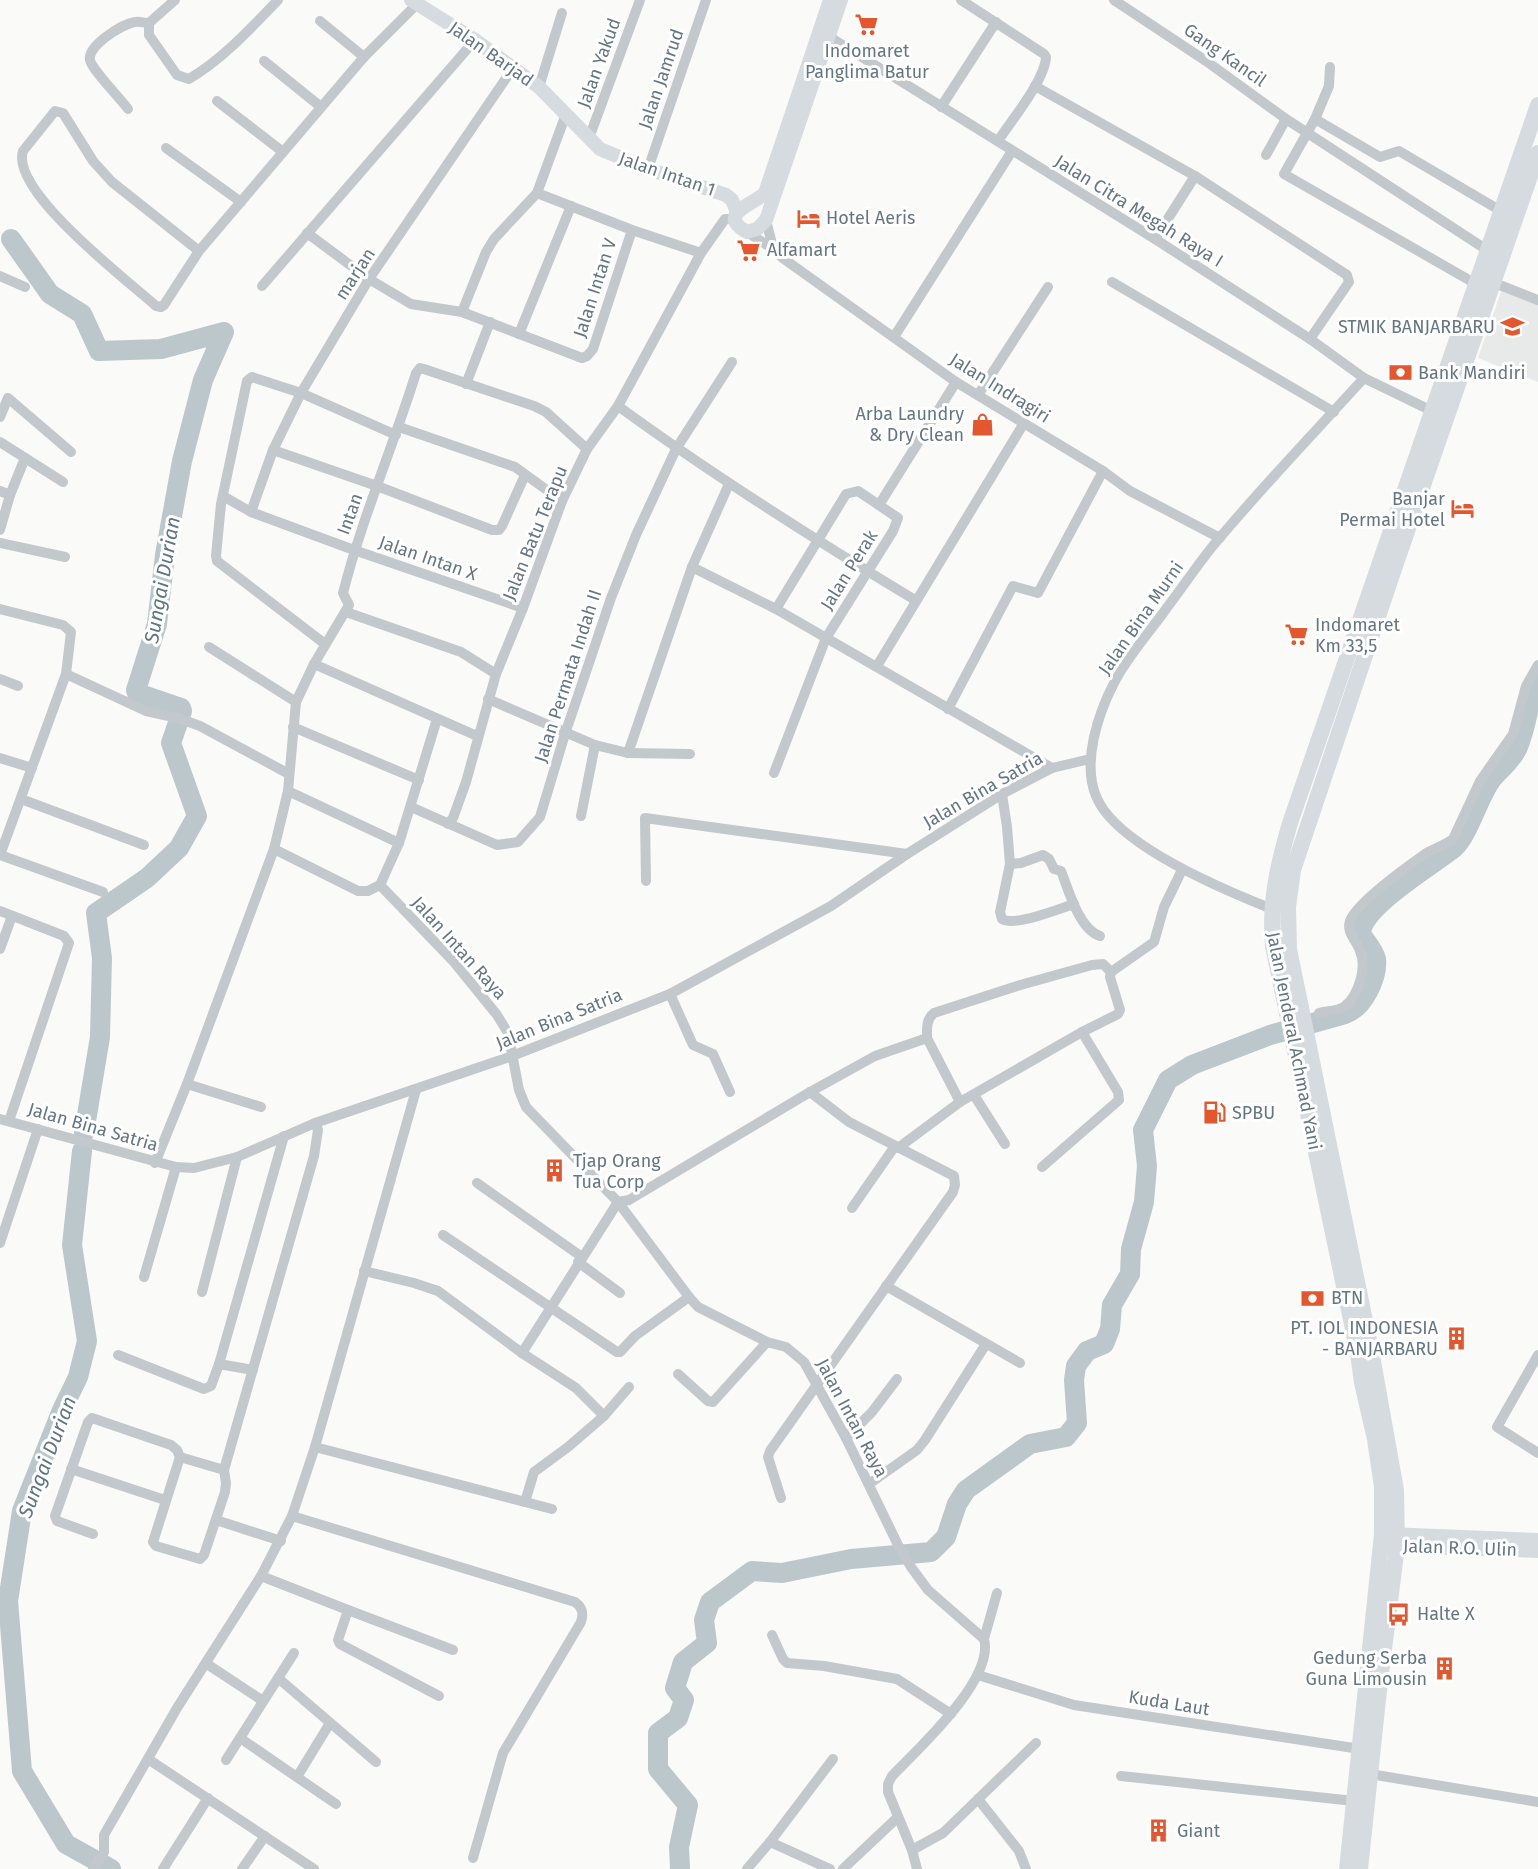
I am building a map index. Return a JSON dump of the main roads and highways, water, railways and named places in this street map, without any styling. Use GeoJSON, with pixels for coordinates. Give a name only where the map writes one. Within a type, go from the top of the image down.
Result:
{"type":"FeatureCollection","features":[{"type":"Feature","properties":{"kind":"highway","name":"Jalan Jenderal Achmad Yani"},"geometry":{"type":"LineString","coordinates":[[1360,1869],[1389,1540],[1375,1439],[1362,1383],[1300,1037],[1293,1005],[1273,946],[1272,909],[1278,864],[1290,823],[1349,675],[1484,283],[1488,250],[1538,105]]}},
{"type":"Feature","properties":{"kind":"highway","name":"Jalan Jenderal Achmad Yani"},"geometry":{"type":"LineString","coordinates":[[1386,567],[1432,411],[1538,153]]}},
{"type":"Feature","properties":{"kind":"highway","name":"Jalan Jenderal Achmad Yani"},"geometry":{"type":"LineString","coordinates":[[1293,1005],[1288,907],[1293,870],[1349,675]]}},
{"type":"Feature","properties":{"kind":"highway","name":"Jalan Jenderal Achmad Yani"},"geometry":{"type":"LineString","coordinates":[[1347,1869],[1360,1749],[1389,1540]]}},
{"type":"Feature","properties":{"kind":"main road"},"geometry":{"type":"LineString","coordinates":[[736,216],[741,207],[765,193],[830,0]]}},
{"type":"Feature","properties":{"kind":"main road","name":"Jalan Intan 1"},"geometry":{"type":"LineString","coordinates":[[566,114],[600,149],[648,169],[726,195],[732,200],[738,225],[747,232],[757,229],[766,220],[841,0]]}},
{"type":"Feature","properties":{"kind":"main road","name":"Jalan Barjad"},"geometry":{"type":"LineString","coordinates":[[414,2],[475,40],[539,87],[566,114]]}},
{"type":"Feature","properties":{"kind":"main road","name":"Jalan R.O. Ulin"},"geometry":{"type":"LineString","coordinates":[[1389,1540],[1504,1544],[1538,1540]]}},
{"type":"Feature","properties":{"kind":"main road","name":"Jalan R.O. Ulin"},"geometry":{"type":"LineString","coordinates":[[1504,1544],[1538,1551]]}},
{"type":"Feature","properties":{"kind":"waterway","name":"Sungai Durian"},"geometry":{"type":"LineString","coordinates":[[11,239],[50,294],[82,314],[99,351],[161,349],[224,332],[203,380],[182,461],[165,555],[157,624],[136,690],[137,693],[181,708],[171,743],[197,816],[179,848],[147,878],[96,913],[102,958],[100,1037],[84,1133]]}},
{"type":"Feature","properties":{"kind":"waterway"},"geometry":{"type":"LineString","coordinates":[[680,1869],[679,1847],[688,1805],[658,1769],[658,1733],[678,1718],[684,1700],[675,1688],[683,1662],[707,1643],[704,1620],[710,1602],[752,1571],[782,1573],[851,1559],[931,1552],[946,1537],[957,1504],[966,1490],[1030,1444],[1066,1437],[1077,1423],[1074,1380],[1076,1366],[1087,1351],[1104,1344],[1110,1329],[1112,1305],[1130,1274],[1131,1249],[1144,1202],[1147,1166],[1143,1130],[1168,1080],[1192,1065],[1270,1035],[1345,1014],[1358,1006],[1372,983],[1376,967],[1374,952],[1361,934],[1364,923],[1385,899],[1459,842],[1487,786],[1518,747],[1534,685],[1538,678]]}},
{"type":"Feature","properties":{"kind":"waterway","name":"Sungai Durian"},"geometry":{"type":"LineString","coordinates":[[82,1151],[72,1245],[87,1341],[78,1377],[62,1410],[22,1511],[8,1601],[22,1771],[66,1844],[111,1869]]}},
{"type":"Feature","properties":{"kind":"place","name":"Indomaret Panglima Batur"},"geometry":{"type":"Point","coordinates":[867,25]}},
{"type":"Feature","properties":{"kind":"place","name":"Hotel Aeris"},"geometry":{"type":"Point","coordinates":[808,218]}},
{"type":"Feature","properties":{"kind":"place","name":"Alfamart"},"geometry":{"type":"Point","coordinates":[749,250]}},
{"type":"Feature","properties":{"kind":"place","name":"STMIK BANJARBARU"},"geometry":{"type":"Point","coordinates":[1513,327]}},
{"type":"Feature","properties":{"kind":"place","name":"Bank Mandiri"},"geometry":{"type":"Point","coordinates":[1400,373]}},
{"type":"Feature","properties":{"kind":"place","name":"Arba Laundry & Dry Clean"},"geometry":{"type":"Point","coordinates":[982,424]}},
{"type":"Feature","properties":{"kind":"place","name":"Banjar Permai Hotel"},"geometry":{"type":"Point","coordinates":[1463,509]}},
{"type":"Feature","properties":{"kind":"place","name":"Indomaret Km 33,5"},"geometry":{"type":"Point","coordinates":[1297,635]}},
{"type":"Feature","properties":{"kind":"place","name":"SPBU"},"geometry":{"type":"Point","coordinates":[1214,1113]}},
{"type":"Feature","properties":{"kind":"place","name":"Tjap Orang Tua Corp"},"geometry":{"type":"Point","coordinates":[555,1171]}},
{"type":"Feature","properties":{"kind":"place","name":"BTN"},"geometry":{"type":"Point","coordinates":[1313,1298]}},
{"type":"Feature","properties":{"kind":"place","name":"PT. IOL INDONESIA - BANJARBARU"},"geometry":{"type":"Point","coordinates":[1456,1338]}},
{"type":"Feature","properties":{"kind":"place","name":"Halte X"},"geometry":{"type":"Point","coordinates":[1399,1614]}},
{"type":"Feature","properties":{"kind":"place","name":"Gedung Serba Guna Limousin"},"geometry":{"type":"Point","coordinates":[1445,1668]}},
{"type":"Feature","properties":{"kind":"place","name":"Giant"},"geometry":{"type":"Point","coordinates":[1159,1831]}}]}
